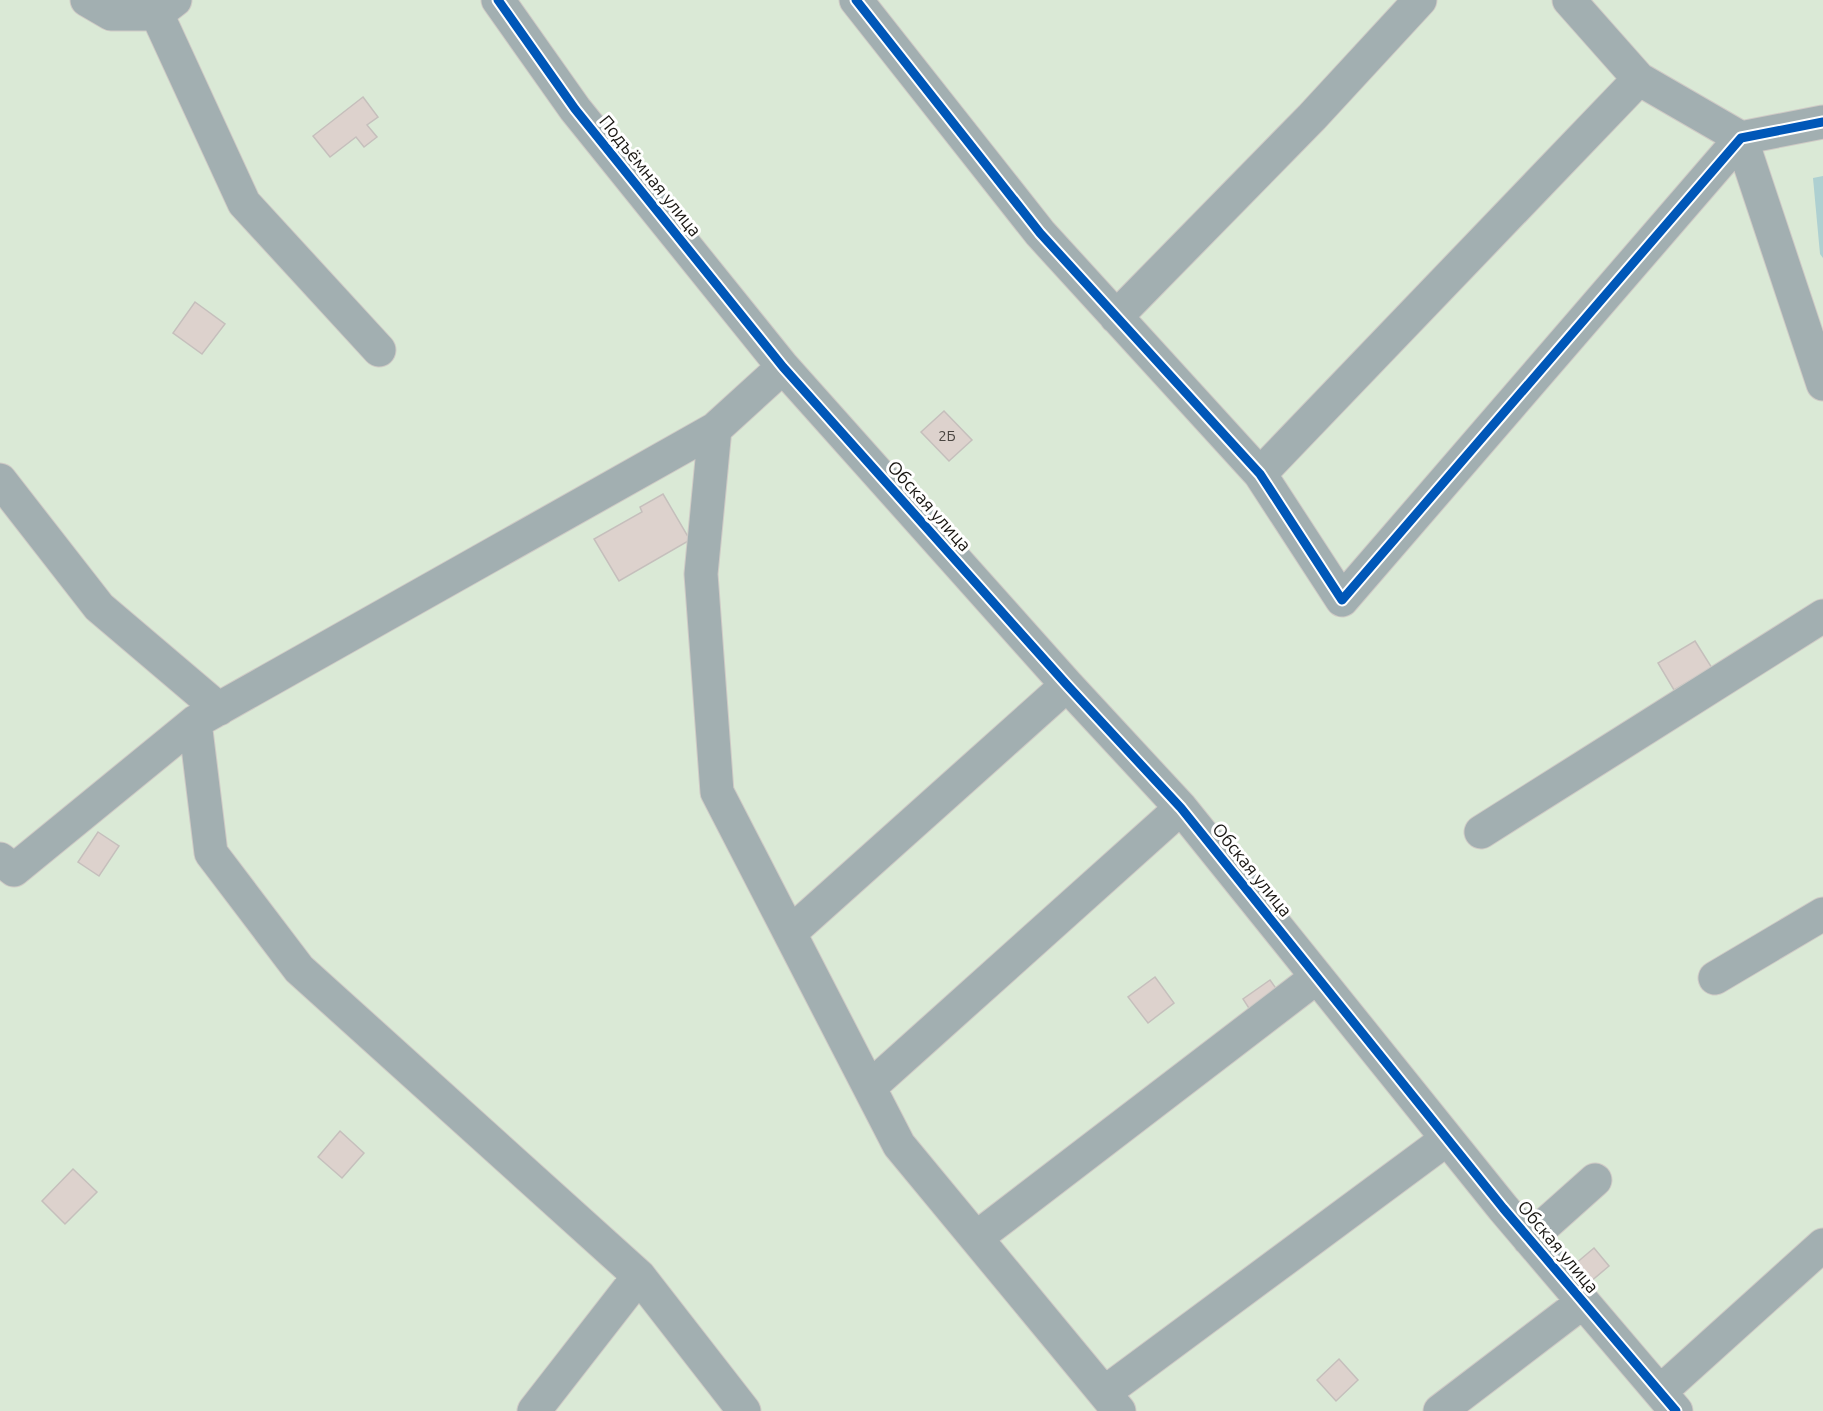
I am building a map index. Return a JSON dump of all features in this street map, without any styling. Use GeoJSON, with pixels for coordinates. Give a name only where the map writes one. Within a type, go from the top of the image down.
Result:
{"type":"FeatureCollection","features":[{"type":"Feature","properties":{"kind":"street"},"geometry":{"type":"LineString","coordinates":[[87,0],[111,14],[166,7],[244,203],[379,350]]}},
{"type":"Feature","properties":{"kind":"street","name":"Подъёмная улица"},"geometry":{"type":"LineString","coordinates":[[498,0],[574,109],[783,367]]}},
{"type":"Feature","properties":{"kind":"street"},"geometry":{"type":"LineString","coordinates":[[856,0],[1040,233],[1260,474],[1342,600],[1741,138],[1823,122]]}},
{"type":"Feature","properties":{"kind":"street"},"geometry":{"type":"LineString","coordinates":[[1116,317],[1312,117],[1420,0]]}},
{"type":"Feature","properties":{"kind":"street"},"geometry":{"type":"LineString","coordinates":[[1569,0],[1639,78],[1741,138],[1823,384]]}},
{"type":"Feature","properties":{"kind":"street"},"geometry":{"type":"LineString","coordinates":[[1260,474],[1639,78]]}},
{"type":"Feature","properties":{"kind":"street"},"geometry":{"type":"LineString","coordinates":[[0,859],[14,870],[207,715],[715,429],[783,367]]}},
{"type":"Feature","properties":{"kind":"street","name":"Обская улица"},"geometry":{"type":"LineString","coordinates":[[783,367],[1067,685],[1181,808],[1447,1139],[1668,1402]]}},
{"type":"Feature","properties":{"kind":"street"},"geometry":{"type":"LineString","coordinates":[[715,429],[701,574],[717,792],[899,1144],[1111,1402],[1447,1139]]}},
{"type":"Feature","properties":{"kind":"street"},"geometry":{"type":"LineString","coordinates":[[0,480],[99,607],[207,715],[211,854],[299,969],[639,1276],[744,1411]]}},
{"type":"Feature","properties":{"kind":"street"},"geometry":{"type":"LineString","coordinates":[[1481,832],[1823,616]]}},
{"type":"Feature","properties":{"kind":"street"},"geometry":{"type":"LineString","coordinates":[[790,933],[1067,685]]}},
{"type":"Feature","properties":{"kind":"street"},"geometry":{"type":"LineString","coordinates":[[870,1087],[1181,808]]}},
{"type":"Feature","properties":{"kind":"street"},"geometry":{"type":"LineString","coordinates":[[1715,978],[1823,914]]}},
{"type":"Feature","properties":{"kind":"street"},"geometry":{"type":"LineString","coordinates":[[976,1238],[1317,977]]}},
{"type":"Feature","properties":{"kind":"street"},"geometry":{"type":"LineString","coordinates":[[1529,1239],[1595,1180]]}},
{"type":"Feature","properties":{"kind":"street"},"geometry":{"type":"LineString","coordinates":[[1668,1402],[1823,1245]]}},
{"type":"Feature","properties":{"kind":"street"},"geometry":{"type":"LineString","coordinates":[[534,1411],[639,1276]]}},
{"type":"Feature","properties":{"kind":"street"},"geometry":{"type":"LineString","coordinates":[[1440,1411],[1583,1302]]}},
{"type":"Feature","properties":{"kind":"green space"},"geometry":{"type":"Polygon","coordinates":[[[0,0],[1823,0],[1823,1411],[0,1411],[0,0]]]}},
{"type":"Feature","properties":{"kind":"water"},"geometry":{"type":"Polygon","coordinates":[[[1823,176],[1823,258],[1820,254],[1813,178],[1823,176]]]}},
{"type":"Feature","properties":{"kind":"building"},"geometry":{"type":"Polygon","coordinates":[[[363,97],[378,117],[367,125],[377,137],[364,147],[356,137],[330,157],[313,136],[363,97]]]}},
{"type":"Feature","properties":{"kind":"building"},"geometry":{"type":"Polygon","coordinates":[[[195,302],[225,324],[202,354],[173,333],[195,302]]]}},
{"type":"Feature","properties":{"kind":"building"},"geometry":{"type":"Polygon","coordinates":[[[944,411],[972,440],[949,461],[921,432],[944,411]]]}},
{"type":"Feature","properties":{"kind":"building"},"geometry":{"type":"Polygon","coordinates":[[[663,494],[690,540],[619,581],[594,539],[642,512],[640,507],[663,494]]]}},
{"type":"Feature","properties":{"kind":"building"},"geometry":{"type":"Polygon","coordinates":[[[1695,641],[1712,668],[1674,690],[1658,663],[1695,641]]]}},
{"type":"Feature","properties":{"kind":"building"},"geometry":{"type":"Polygon","coordinates":[[[98,832],[119,846],[99,876],[78,862],[98,832]]]}},
{"type":"Feature","properties":{"kind":"building"},"geometry":{"type":"Polygon","coordinates":[[[1155,977],[1174,1003],[1148,1023],[1128,997],[1155,977]]]}},
{"type":"Feature","properties":{"kind":"building"},"geometry":{"type":"Polygon","coordinates":[[[1270,980],[1282,997],[1254,1016],[1243,999],[1270,980]]]}},
{"type":"Feature","properties":{"kind":"building"},"geometry":{"type":"Polygon","coordinates":[[[340,1131],[364,1153],[342,1178],[318,1157],[340,1131]]]}},
{"type":"Feature","properties":{"kind":"building"},"geometry":{"type":"Polygon","coordinates":[[[73,1169],[97,1192],[65,1224],[42,1201],[73,1169]]]}},
{"type":"Feature","properties":{"kind":"building"},"geometry":{"type":"Polygon","coordinates":[[[1594,1248],[1609,1266],[1583,1288],[1568,1270],[1594,1248]]]}},
{"type":"Feature","properties":{"kind":"building"},"geometry":{"type":"Polygon","coordinates":[[[1339,1359],[1358,1380],[1336,1401],[1317,1380],[1339,1359]]]}},
{"type":"Feature","properties":{"kind":"cycle path"},"geometry":{"type":"LineString","coordinates":[[498,0],[575,109],[783,367],[1067,685],[1181,808],[1503,1208],[1676,1411]]}},
{"type":"Feature","properties":{"kind":"cycle path"},"geometry":{"type":"LineString","coordinates":[[856,0],[1040,233],[1260,474],[1342,600],[1741,138],[1823,122]]}}]}
